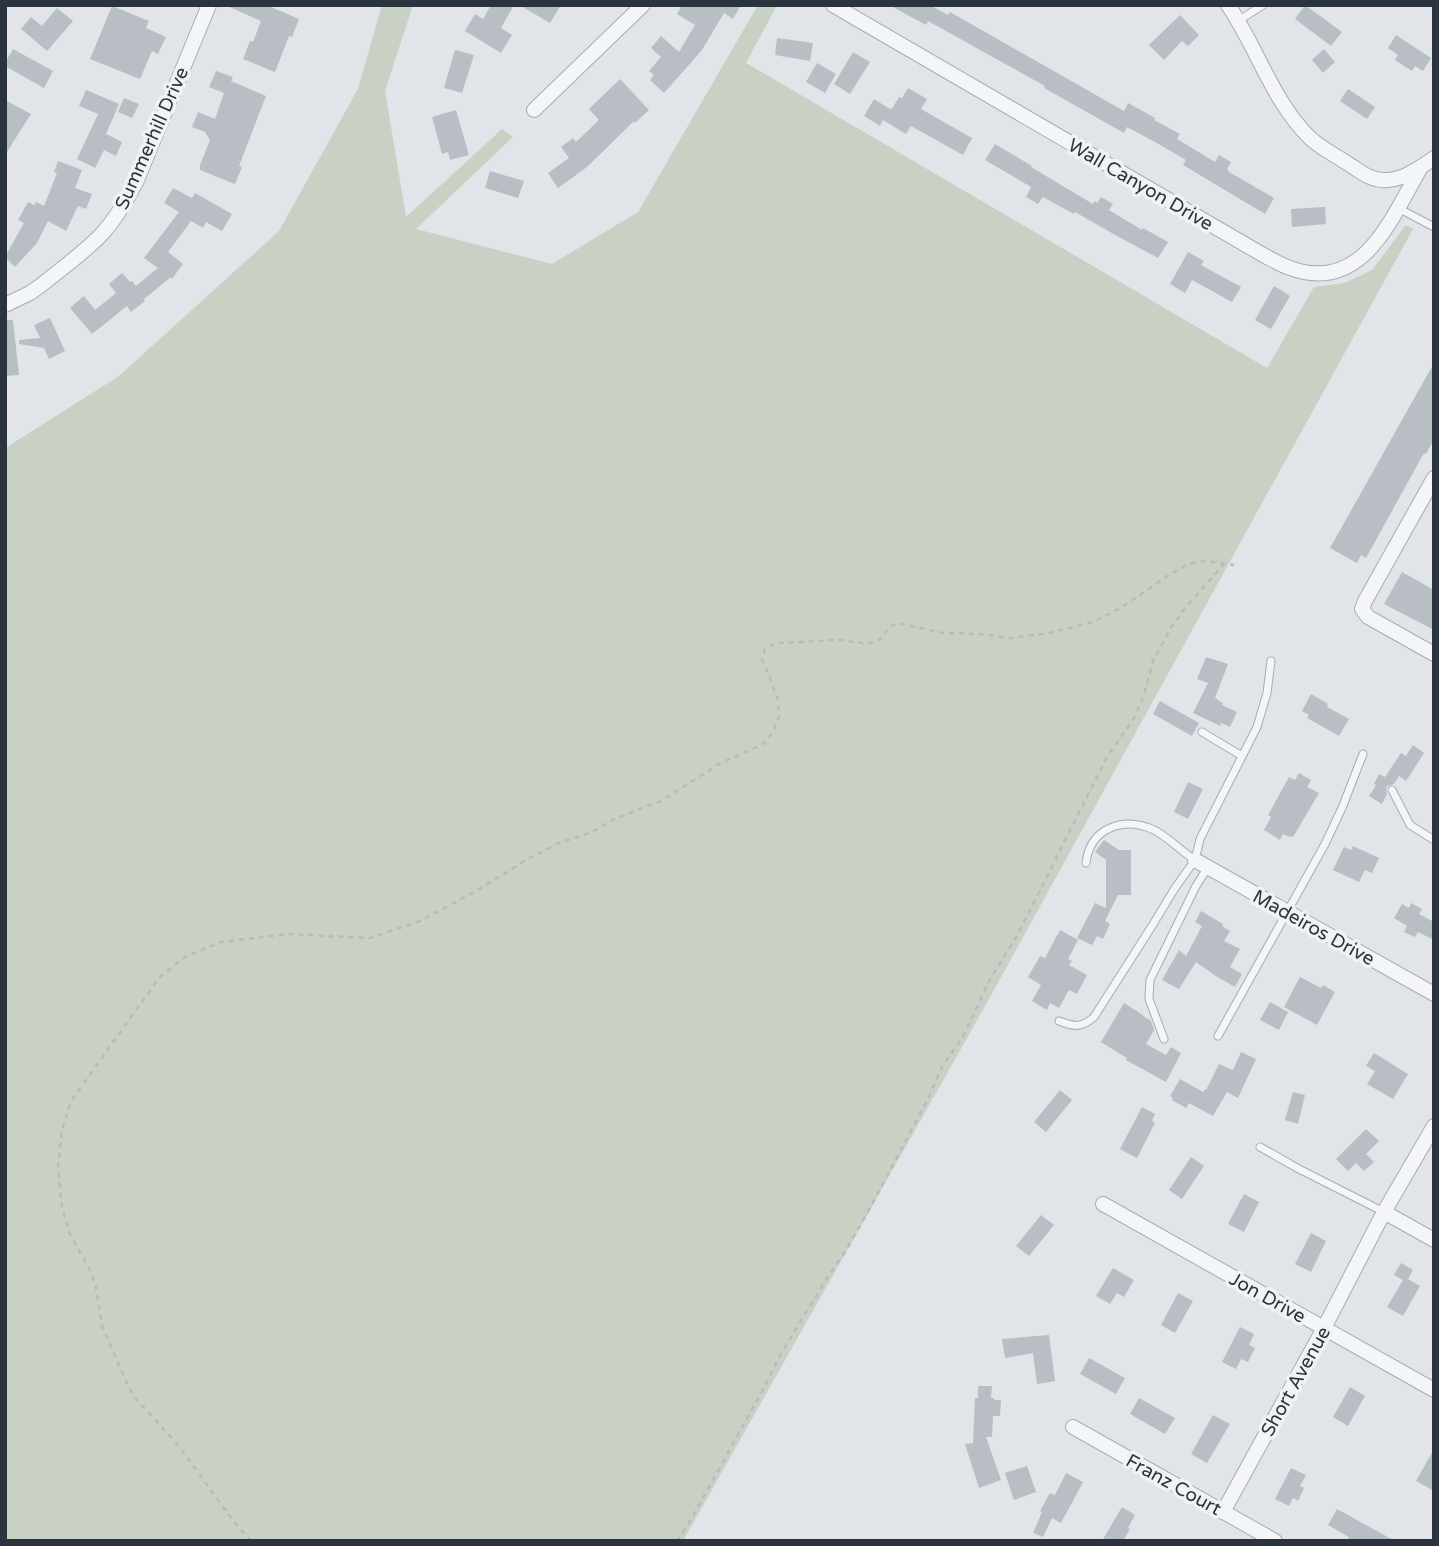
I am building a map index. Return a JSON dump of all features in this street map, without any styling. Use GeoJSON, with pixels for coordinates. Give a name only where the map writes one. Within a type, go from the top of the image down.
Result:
{"type":"FeatureCollection","features":[{"type":"Feature","properties":{"kind":"street","name":"Summerhill Drive"},"geometry":{"type":"LineString","coordinates":[[5,305],[40,286],[99,237],[116,217],[137,180],[208,5]]}},
{"type":"Feature","properties":{"kind":"street"},"geometry":{"type":"LineString","coordinates":[[534,110],[643,5]]}},
{"type":"Feature","properties":{"kind":"street","name":"Wall Canyon Drive"},"geometry":{"type":"LineString","coordinates":[[833,5],[1287,267],[1302,272],[1319,274],[1336,271],[1365,256],[1377,243],[1427,163]]}},
{"type":"Feature","properties":{"kind":"street"},"geometry":{"type":"LineString","coordinates":[[1228,5],[1278,97],[1312,141],[1370,178],[1397,180],[1427,163]]}},
{"type":"Feature","properties":{"kind":"street"},"geometry":{"type":"LineString","coordinates":[[1433,481],[1362,608],[1368,617],[1434,654]]}},
{"type":"Feature","properties":{"kind":"street","name":"Madeiros Drive"},"geometry":{"type":"LineString","coordinates":[[1201,864],[1434,994]]}},
{"type":"Feature","properties":{"kind":"street","name":"Short Avenue"},"geometry":{"type":"LineString","coordinates":[[1223,1511],[1324,1328],[1384,1212],[1434,1126]]}},
{"type":"Feature","properties":{"kind":"street","name":"Jon Drive"},"geometry":{"type":"LineString","coordinates":[[1103,1204],[1434,1390]]}},
{"type":"Feature","properties":{"kind":"street"},"geometry":{"type":"LineString","coordinates":[[1384,1212],[1434,1240]]}},
{"type":"Feature","properties":{"kind":"street","name":"Franz Court"},"geometry":{"type":"LineString","coordinates":[[1073,1427],[1275,1541]]}},
{"type":"Feature","properties":{"kind":"lane"},"geometry":{"type":"LineString","coordinates":[[1238,21],[1263,5]]}},
{"type":"Feature","properties":{"kind":"lane"},"geometry":{"type":"LineString","coordinates":[[1398,208],[1434,228]]}},
{"type":"Feature","properties":{"kind":"lane"},"geometry":{"type":"LineString","coordinates":[[1164,1039],[1149,999],[1150,981],[1196,886],[1201,864],[1200,839],[1263,710],[1271,660]]}},
{"type":"Feature","properties":{"kind":"lane"},"geometry":{"type":"LineString","coordinates":[[1202,732],[1242,756]]}},
{"type":"Feature","properties":{"kind":"lane"},"geometry":{"type":"LineString","coordinates":[[1218,1036],[1325,844],[1363,754]]}},
{"type":"Feature","properties":{"kind":"lane"},"geometry":{"type":"LineString","coordinates":[[1392,790],[1410,825],[1434,841]]}},
{"type":"Feature","properties":{"kind":"lane"},"geometry":{"type":"LineString","coordinates":[[1086,863],[1087,850],[1101,833],[1114,826],[1127,825],[1151,829],[1201,864]]}},
{"type":"Feature","properties":{"kind":"lane"},"geometry":{"type":"LineString","coordinates":[[1059,1021],[1077,1026],[1087,1024],[1094,1017],[1174,888],[1201,864]]}},
{"type":"Feature","properties":{"kind":"lane"},"geometry":{"type":"LineString","coordinates":[[1261,1147],[1384,1212]]}},
{"type":"Feature","properties":{"kind":"path"},"geometry":{"type":"LineString","coordinates":[[251,1541],[178,1445],[137,1400],[128,1386],[102,1326],[96,1287],[90,1270],[70,1234],[62,1208],[58,1167],[62,1130],[71,1101],[159,978],[186,957],[221,942],[288,934],[370,937],[420,921],[528,859],[592,832],[614,819],[661,801],[719,764],[763,744],[773,732],[779,716],[778,699],[762,659],[765,649],[776,643],[839,640],[869,644],[881,638],[889,627],[898,623],[943,634],[979,634],[1011,638],[1049,633],[1093,622],[1122,607],[1188,564],[1205,561],[1234,565]]}},
{"type":"Feature","properties":{"kind":"path"},"geometry":{"type":"LineString","coordinates":[[677,1541],[782,1352],[870,1208],[943,1065],[963,1037],[989,981],[1017,936],[1107,757],[1133,718],[1143,698],[1153,662],[1172,626],[1224,564]]}},
{"type":"Feature","properties":{"kind":"green space"},"geometry":{"type":"Polygon","coordinates":[[[382,5],[413,5],[385,91],[406,217],[502,129],[513,137],[416,229],[552,264],[638,212],[758,5],[777,5],[746,63],[1267,368],[1314,287],[1345,283],[1372,270],[1406,225],[1413,229],[984,1008],[683,1541],[5,1541],[5,446],[119,376],[279,231],[358,89],[382,5]]]}},
{"type":"Feature","properties":{"kind":"building"},"geometry":{"type":"Polygon","coordinates":[[[225,5],[266,5],[299,19],[275,72],[243,59],[261,21],[225,5]]]}},
{"type":"Feature","properties":{"kind":"building"},"geometry":{"type":"Polygon","coordinates":[[[491,5],[514,5],[501,28],[512,35],[501,53],[465,31],[475,14],[483,19],[491,5]]]}},
{"type":"Feature","properties":{"kind":"building"},"geometry":{"type":"Polygon","coordinates":[[[519,5],[561,5],[550,23],[519,5]]]}},
{"type":"Feature","properties":{"kind":"building"},"geometry":{"type":"Polygon","coordinates":[[[682,5],[741,5],[733,19],[724,13],[702,50],[664,93],[650,80],[654,75],[649,71],[661,57],[651,48],[661,36],[679,52],[695,25],[677,14],[682,5]]]}},
{"type":"Feature","properties":{"kind":"building"},"geometry":{"type":"Polygon","coordinates":[[[889,5],[930,5],[948,15],[950,12],[1124,111],[1128,103],[1155,118],[1154,120],[1180,134],[1177,139],[1215,162],[1219,155],[1231,162],[1227,169],[1229,172],[1274,198],[1265,214],[1183,165],[1186,160],[1155,142],[1127,127],[1124,133],[928,21],[926,25],[889,5]]]}},
{"type":"Feature","properties":{"kind":"building"},"geometry":{"type":"Polygon","coordinates":[[[1305,5],[1342,32],[1331,46],[1295,19],[1305,5]]]}},
{"type":"Feature","properties":{"kind":"building"},"geometry":{"type":"Polygon","coordinates":[[[112,6],[149,21],[146,28],[166,37],[158,54],[152,51],[140,79],[90,59],[112,6]]]}},
{"type":"Feature","properties":{"kind":"building"},"geometry":{"type":"Polygon","coordinates":[[[57,8],[73,21],[47,51],[21,29],[31,17],[42,26],[57,8]]]}},
{"type":"Feature","properties":{"kind":"building"},"geometry":{"type":"Polygon","coordinates":[[[1180,15],[1199,35],[1188,46],[1182,41],[1164,60],[1149,45],[1180,15]]]}},
{"type":"Feature","properties":{"kind":"building"},"geometry":{"type":"Polygon","coordinates":[[[1396,35],[1431,58],[1423,71],[1415,66],[1412,71],[1395,60],[1398,55],[1388,48],[1396,35]]]}},
{"type":"Feature","properties":{"kind":"building"},"geometry":{"type":"Polygon","coordinates":[[[777,38],[813,43],[810,61],[775,55],[777,38]]]}},
{"type":"Feature","properties":{"kind":"building"},"geometry":{"type":"Polygon","coordinates":[[[13,49],[53,71],[44,88],[5,66],[13,49]]]}},
{"type":"Feature","properties":{"kind":"building"},"geometry":{"type":"Polygon","coordinates":[[[1324,49],[1335,62],[1323,73],[1312,60],[1324,49]]]}},
{"type":"Feature","properties":{"kind":"building"},"geometry":{"type":"Polygon","coordinates":[[[455,50],[474,55],[462,93],[444,88],[455,50]]]}},
{"type":"Feature","properties":{"kind":"building"},"geometry":{"type":"Polygon","coordinates":[[[853,52],[870,62],[850,94],[834,84],[853,52]]]}},
{"type":"Feature","properties":{"kind":"building"},"geometry":{"type":"Polygon","coordinates":[[[817,63],[836,74],[825,93],[806,82],[817,63]]]}},
{"type":"Feature","properties":{"kind":"building"},"geometry":{"type":"Polygon","coordinates":[[[216,71],[233,77],[231,81],[266,96],[239,166],[242,167],[235,184],[200,170],[210,140],[205,132],[192,127],[198,112],[215,119],[224,93],[209,87],[216,71]]]}},
{"type":"Feature","properties":{"kind":"building"},"geometry":{"type":"Polygon","coordinates":[[[620,79],[649,110],[587,167],[558,188],[548,173],[569,158],[561,147],[573,138],[576,142],[599,120],[589,109],[620,79]]]}},
{"type":"Feature","properties":{"kind":"building"},"geometry":{"type":"Polygon","coordinates":[[[908,88],[927,99],[921,109],[972,138],[963,155],[911,126],[906,134],[883,120],[880,126],[864,116],[874,99],[892,109],[908,88]]]}},
{"type":"Feature","properties":{"kind":"building"},"geometry":{"type":"Polygon","coordinates":[[[1348,89],[1375,107],[1367,119],[1340,101],[1348,89]]]}},
{"type":"Feature","properties":{"kind":"building"},"geometry":{"type":"Polygon","coordinates":[[[86,90],[119,104],[106,134],[122,142],[116,156],[104,150],[95,168],[77,159],[98,114],[79,106],[86,90]]]}},
{"type":"Feature","properties":{"kind":"building"},"geometry":{"type":"Polygon","coordinates":[[[124,98],[139,104],[132,118],[118,112],[124,98]]]}},
{"type":"Feature","properties":{"kind":"building"},"geometry":{"type":"Polygon","coordinates":[[[5,100],[31,114],[5,155],[5,100]]]}},
{"type":"Feature","properties":{"kind":"building"},"geometry":{"type":"Polygon","coordinates":[[[456,110],[469,155],[450,160],[448,152],[442,154],[432,117],[456,110]]]}},
{"type":"Feature","properties":{"kind":"building"},"geometry":{"type":"Polygon","coordinates":[[[995,144],[1093,204],[1101,197],[1113,204],[1109,210],[1168,242],[1158,258],[1043,197],[1038,204],[1026,197],[1031,187],[985,160],[995,144]]]}},
{"type":"Feature","properties":{"kind":"building"},"geometry":{"type":"Polygon","coordinates":[[[58,161],[82,170],[75,188],[92,194],[86,209],[78,206],[66,231],[48,221],[37,243],[15,267],[5,257],[24,223],[18,220],[28,202],[44,206],[57,173],[54,172],[58,161]]]}},
{"type":"Feature","properties":{"kind":"building"},"geometry":{"type":"Polygon","coordinates":[[[490,171],[524,181],[518,198],[485,188],[490,171]]]}},
{"type":"Feature","properties":{"kind":"building"},"geometry":{"type":"Polygon","coordinates":[[[173,188],[192,198],[195,193],[232,214],[222,231],[206,222],[203,228],[191,221],[168,252],[183,264],[172,279],[171,277],[131,312],[127,306],[92,334],[70,308],[84,296],[95,310],[116,293],[109,284],[122,273],[136,286],[158,268],[144,258],[179,212],[164,203],[173,188]]]}},
{"type":"Feature","properties":{"kind":"building"},"geometry":{"type":"Polygon","coordinates":[[[1325,207],[1326,224],[1292,227],[1291,209],[1325,207]]]}},
{"type":"Feature","properties":{"kind":"building"},"geometry":{"type":"Polygon","coordinates":[[[1188,252],[1204,261],[1201,265],[1241,287],[1232,302],[1192,280],[1185,293],[1170,284],[1188,252]]]}},
{"type":"Feature","properties":{"kind":"building"},"geometry":{"type":"Polygon","coordinates":[[[1274,286],[1290,296],[1271,329],[1255,320],[1274,286]]]}},
{"type":"Feature","properties":{"kind":"building"},"geometry":{"type":"Polygon","coordinates":[[[50,318],[65,351],[49,359],[44,348],[19,344],[19,340],[40,338],[34,325],[50,318]]]}},
{"type":"Feature","properties":{"kind":"building"},"geometry":{"type":"Polygon","coordinates":[[[5,320],[13,320],[19,375],[5,376],[5,320]]]}},
{"type":"Feature","properties":{"kind":"building"},"geometry":{"type":"Polygon","coordinates":[[[1434,363],[1434,439],[1366,558],[1361,555],[1357,563],[1330,548],[1434,363]]]}},
{"type":"Feature","properties":{"kind":"building"},"geometry":{"type":"Polygon","coordinates":[[[1402,572],[1434,590],[1434,630],[1384,604],[1402,572]]]}},
{"type":"Feature","properties":{"kind":"building"},"geometry":{"type":"Polygon","coordinates":[[[1206,657],[1228,664],[1215,698],[1223,703],[1222,705],[1237,712],[1230,727],[1221,723],[1220,726],[1193,713],[1208,683],[1197,679],[1206,657]]]}},
{"type":"Feature","properties":{"kind":"building"},"geometry":{"type":"Polygon","coordinates":[[[1311,694],[1349,719],[1339,736],[1307,718],[1309,715],[1302,711],[1311,694]]]}},
{"type":"Feature","properties":{"kind":"building"},"geometry":{"type":"Polygon","coordinates":[[[1160,701],[1199,723],[1192,736],[1153,714],[1160,701]]]}},
{"type":"Feature","properties":{"kind":"building"},"geometry":{"type":"Polygon","coordinates":[[[1413,745],[1424,753],[1406,781],[1399,776],[1394,784],[1387,786],[1387,794],[1382,804],[1369,796],[1379,774],[1385,777],[1401,753],[1406,756],[1413,745]]]}},
{"type":"Feature","properties":{"kind":"building"},"geometry":{"type":"Polygon","coordinates":[[[1299,773],[1311,780],[1307,787],[1319,793],[1293,837],[1283,834],[1280,840],[1264,830],[1271,817],[1268,815],[1289,777],[1295,780],[1299,773]]]}},
{"type":"Feature","properties":{"kind":"building"},"geometry":{"type":"Polygon","coordinates":[[[1188,782],[1203,789],[1188,819],[1174,812],[1188,782]]]}},
{"type":"Feature","properties":{"kind":"building"},"geometry":{"type":"Polygon","coordinates":[[[1104,840],[1119,850],[1131,850],[1131,895],[1118,895],[1105,921],[1110,924],[1103,939],[1097,936],[1092,945],[1077,938],[1095,903],[1106,908],[1106,860],[1095,852],[1104,840]]]}},
{"type":"Feature","properties":{"kind":"building"},"geometry":{"type":"Polygon","coordinates":[[[1353,846],[1379,858],[1372,873],[1365,870],[1359,882],[1333,870],[1344,847],[1351,850],[1353,846]]]}},
{"type":"Feature","properties":{"kind":"building"},"geometry":{"type":"Polygon","coordinates":[[[1411,903],[1422,909],[1419,914],[1434,922],[1434,940],[1418,932],[1415,937],[1404,932],[1407,926],[1394,918],[1402,904],[1409,908],[1411,903]]]}},
{"type":"Feature","properties":{"kind":"building"},"geometry":{"type":"Polygon","coordinates":[[[1201,911],[1223,924],[1222,926],[1230,931],[1224,941],[1240,949],[1230,967],[1242,974],[1235,987],[1196,962],[1179,989],[1162,980],[1179,950],[1186,956],[1202,926],[1195,922],[1201,911]]]}},
{"type":"Feature","properties":{"kind":"building"},"geometry":{"type":"Polygon","coordinates":[[[1060,930],[1078,940],[1068,959],[1072,961],[1069,965],[1087,975],[1077,994],[1069,990],[1059,1008],[1050,1003],[1047,1010],[1032,1001],[1041,985],[1028,977],[1040,956],[1045,958],[1060,930]]]}},
{"type":"Feature","properties":{"kind":"building"},"geometry":{"type":"Polygon","coordinates":[[[1300,977],[1335,992],[1317,1025],[1284,1007],[1300,977]]]}},
{"type":"Feature","properties":{"kind":"building"},"geometry":{"type":"Polygon","coordinates":[[[1270,1002],[1288,1012],[1279,1030],[1260,1020],[1270,1002]]]}},
{"type":"Feature","properties":{"kind":"building"},"geometry":{"type":"Polygon","coordinates":[[[1124,1003],[1151,1021],[1154,1030],[1146,1044],[1166,1055],[1171,1047],[1181,1053],[1166,1082],[1126,1060],[1127,1058],[1101,1042],[1124,1003]]]}},
{"type":"Feature","properties":{"kind":"building"},"geometry":{"type":"Polygon","coordinates":[[[1241,1052],[1256,1059],[1238,1098],[1227,1092],[1213,1116],[1189,1103],[1186,1108],[1172,1100],[1170,1096],[1180,1079],[1203,1092],[1219,1064],[1233,1070],[1241,1052]]]}},
{"type":"Feature","properties":{"kind":"building"},"geometry":{"type":"Polygon","coordinates":[[[1374,1053],[1408,1074],[1393,1099],[1367,1084],[1375,1071],[1366,1066],[1374,1053]]]}},
{"type":"Feature","properties":{"kind":"building"},"geometry":{"type":"Polygon","coordinates":[[[1060,1090],[1072,1100],[1046,1132],[1034,1122],[1060,1090]]]}},
{"type":"Feature","properties":{"kind":"building"},"geometry":{"type":"Polygon","coordinates":[[[1293,1092],[1305,1095],[1298,1124],[1285,1120],[1293,1092]]]}},
{"type":"Feature","properties":{"kind":"building"},"geometry":{"type":"Polygon","coordinates":[[[1142,1107],[1155,1114],[1152,1121],[1155,1123],[1137,1158],[1120,1149],[1142,1107]]]}},
{"type":"Feature","properties":{"kind":"building"},"geometry":{"type":"Polygon","coordinates":[[[1366,1129],[1379,1141],[1366,1154],[1374,1162],[1364,1171],[1356,1163],[1348,1171],[1336,1159],[1366,1129]]]}},
{"type":"Feature","properties":{"kind":"building"},"geometry":{"type":"Polygon","coordinates":[[[1191,1157],[1204,1166],[1182,1199],[1169,1190],[1191,1157]]]}},
{"type":"Feature","properties":{"kind":"building"},"geometry":{"type":"Polygon","coordinates":[[[1244,1194],[1259,1202],[1244,1232],[1228,1224],[1244,1194]]]}},
{"type":"Feature","properties":{"kind":"building"},"geometry":{"type":"Polygon","coordinates":[[[1041,1215],[1054,1225],[1029,1256],[1016,1246],[1041,1215]]]}},
{"type":"Feature","properties":{"kind":"building"},"geometry":{"type":"Polygon","coordinates":[[[1311,1233],[1326,1241],[1311,1272],[1295,1264],[1311,1233]]]}},
{"type":"Feature","properties":{"kind":"building"},"geometry":{"type":"Polygon","coordinates":[[[1401,1263],[1413,1270],[1408,1279],[1420,1286],[1403,1316],[1387,1307],[1403,1280],[1394,1275],[1401,1263]]]}},
{"type":"Feature","properties":{"kind":"building"},"geometry":{"type":"Polygon","coordinates":[[[1113,1268],[1134,1280],[1124,1297],[1117,1293],[1110,1304],[1096,1296],[1113,1268]]]}},
{"type":"Feature","properties":{"kind":"building"},"geometry":{"type":"Polygon","coordinates":[[[1178,1293],[1193,1301],[1175,1333],[1161,1325],[1178,1293]]]}},
{"type":"Feature","properties":{"kind":"building"},"geometry":{"type":"Polygon","coordinates":[[[1240,1327],[1254,1334],[1249,1345],[1255,1348],[1248,1362],[1241,1359],[1236,1369],[1222,1362],[1240,1327]]]}},
{"type":"Feature","properties":{"kind":"building"},"geometry":{"type":"Polygon","coordinates":[[[1049,1335],[1055,1381],[1037,1384],[1033,1353],[1005,1358],[1002,1339],[1049,1335]]]}},
{"type":"Feature","properties":{"kind":"building"},"geometry":{"type":"Polygon","coordinates":[[[1089,1358],[1125,1378],[1116,1394],[1080,1374],[1089,1358]]]}},
{"type":"Feature","properties":{"kind":"building"},"geometry":{"type":"Polygon","coordinates":[[[978,1386],[992,1386],[991,1398],[1001,1400],[1000,1416],[993,1416],[992,1437],[986,1437],[1001,1480],[979,1488],[965,1444],[973,1443],[978,1386]]]}},
{"type":"Feature","properties":{"kind":"building"},"geometry":{"type":"Polygon","coordinates":[[[1350,1387],[1365,1396],[1348,1426],[1333,1417],[1350,1387]]]}},
{"type":"Feature","properties":{"kind":"building"},"geometry":{"type":"Polygon","coordinates":[[[1139,1398],[1175,1418],[1165,1434],[1130,1414],[1139,1398]]]}},
{"type":"Feature","properties":{"kind":"building"},"geometry":{"type":"Polygon","coordinates":[[[1213,1415],[1230,1424],[1207,1463],[1191,1454],[1213,1415]]]}},
{"type":"Feature","properties":{"kind":"building"},"geometry":{"type":"Polygon","coordinates":[[[1434,1449],[1434,1491],[1416,1481],[1434,1449]]]}},
{"type":"Feature","properties":{"kind":"building"},"geometry":{"type":"Polygon","coordinates":[[[1027,1466],[1036,1492],[1014,1500],[1005,1473],[1027,1466]]]}},
{"type":"Feature","properties":{"kind":"building"},"geometry":{"type":"Polygon","coordinates":[[[1291,1468],[1306,1475],[1300,1486],[1304,1488],[1298,1501],[1293,1498],[1289,1506],[1275,1499],[1291,1468]]]}},
{"type":"Feature","properties":{"kind":"building"},"geometry":{"type":"Polygon","coordinates":[[[1066,1473],[1083,1482],[1061,1523],[1052,1518],[1043,1537],[1033,1533],[1042,1512],[1040,1511],[1050,1493],[1055,1495],[1066,1473]]]}},
{"type":"Feature","properties":{"kind":"building"},"geometry":{"type":"Polygon","coordinates":[[[1122,1507],[1135,1515],[1123,1541],[1102,1541],[1122,1507]]]}},
{"type":"Feature","properties":{"kind":"building"},"geometry":{"type":"Polygon","coordinates":[[[1337,1509],[1395,1541],[1347,1541],[1349,1537],[1328,1525],[1337,1509]]]}}]}
